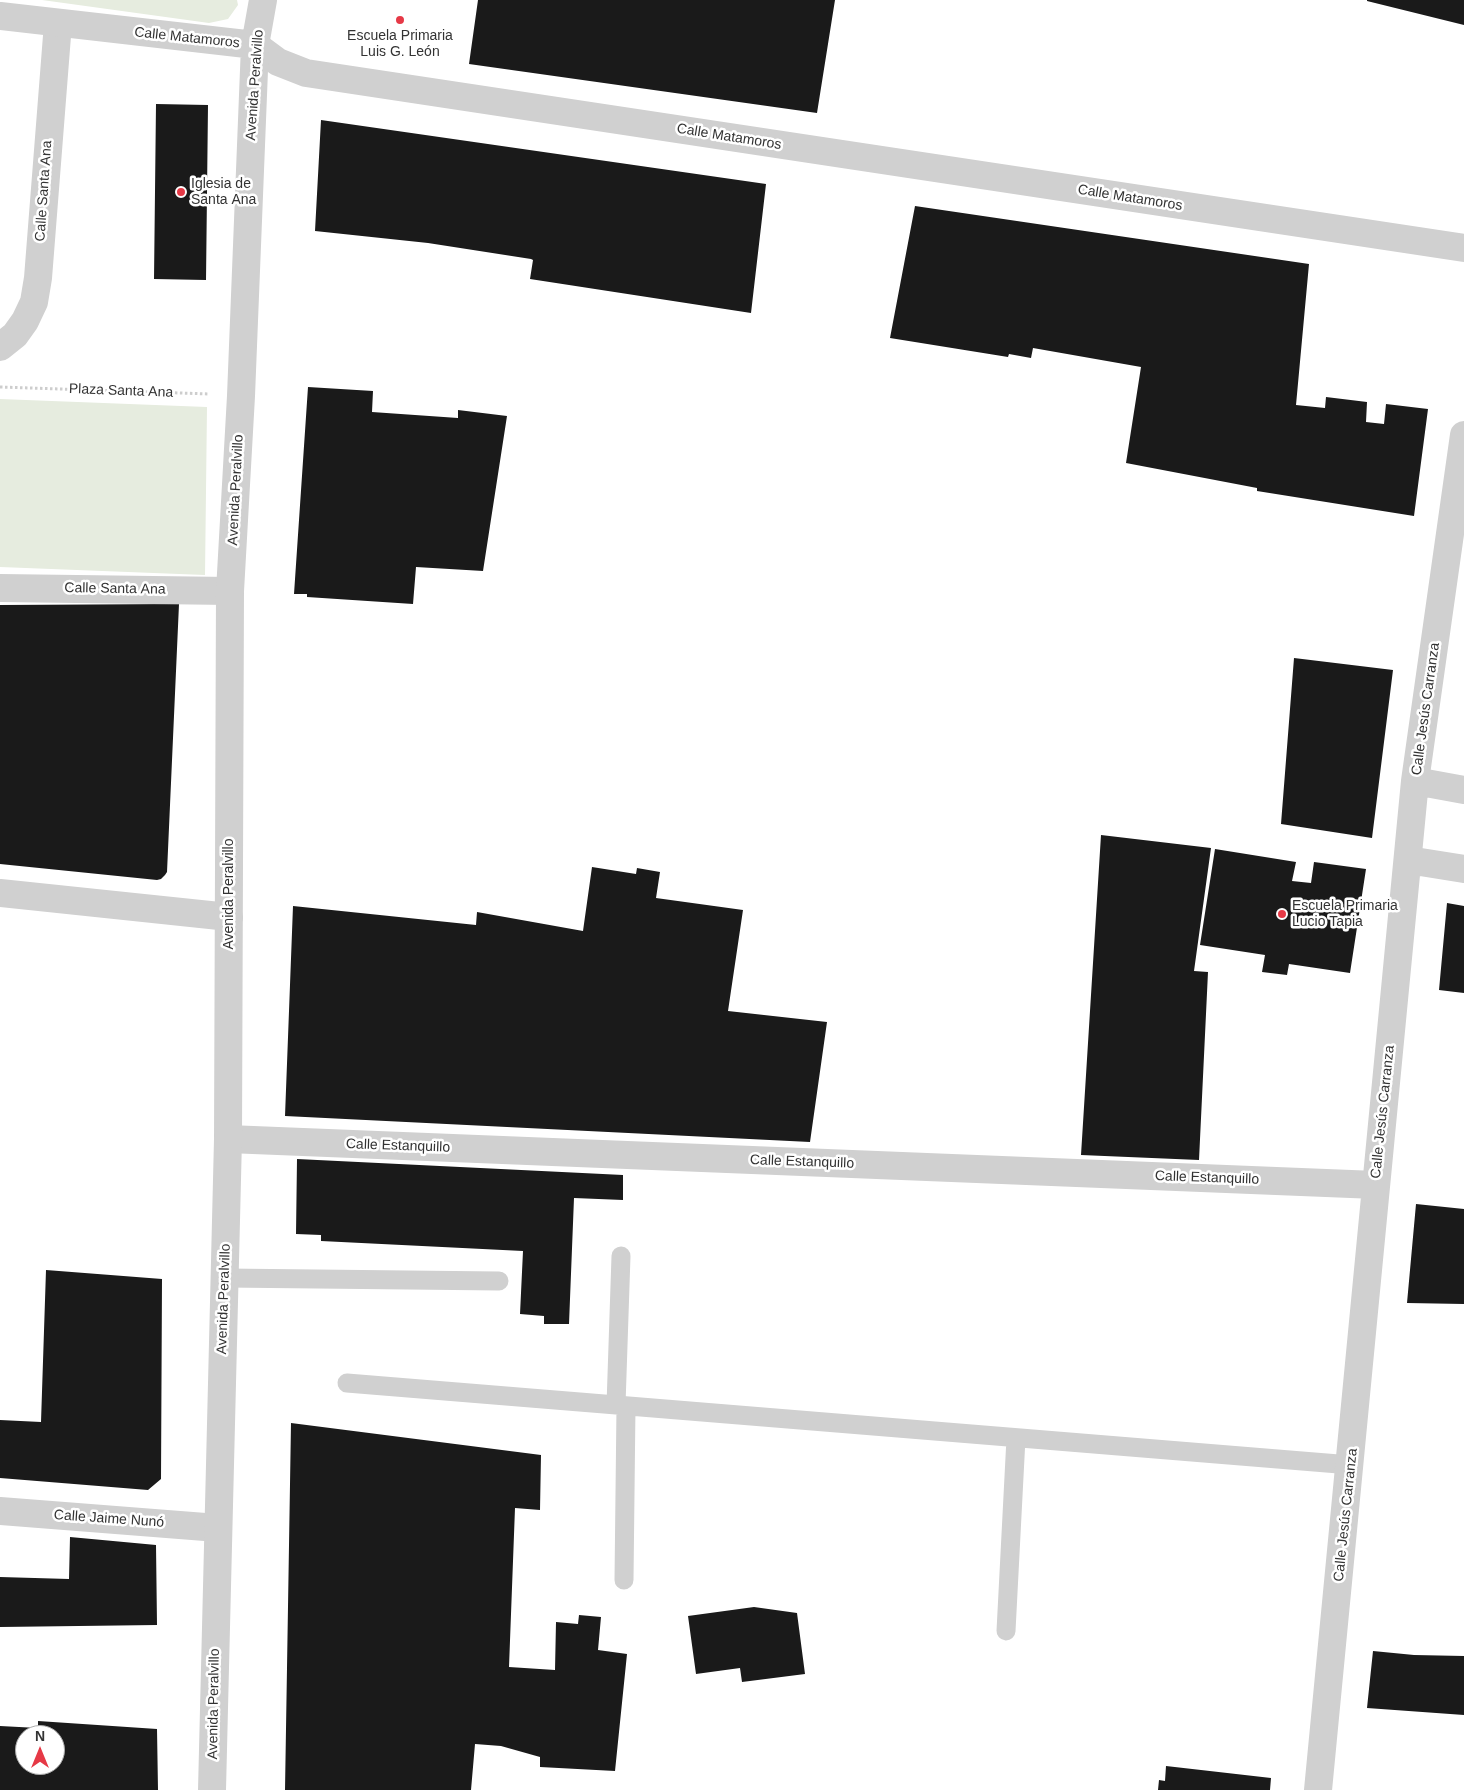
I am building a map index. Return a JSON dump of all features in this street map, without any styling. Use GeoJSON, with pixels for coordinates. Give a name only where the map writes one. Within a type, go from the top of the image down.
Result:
{"type":"FeatureCollection","features":[{"type":"Feature","properties":{"kind":"street","name":"Avenida Peralvillo"},"geometry":{"type":"LineString","coordinates":[[212,1790],[228,1139],[230,590],[241,396],[255,45],[263,0]]}},
{"type":"Feature","properties":{"kind":"street","name":"Calle Matamoros"},"geometry":{"type":"LineString","coordinates":[[0,16],[255,45],[278,62],[306,74],[1464,248]]}},
{"type":"Feature","properties":{"kind":"street","name":"Calle Santa Ana"},"geometry":{"type":"LineString","coordinates":[[0,347],[15,335],[25,321],[34,302],[58,24]]}},
{"type":"Feature","properties":{"kind":"street","name":"Calle Jesús Carranza"},"geometry":{"type":"LineString","coordinates":[[1318,1790],[1351,1465],[1415,782],[1464,435]]}},
{"type":"Feature","properties":{"kind":"street","name":"Calle Santa Ana"},"geometry":{"type":"LineString","coordinates":[[0,588],[230,590]]}},
{"type":"Feature","properties":{"kind":"street"},"geometry":{"type":"LineString","coordinates":[[1415,782],[1464,790]]}},
{"type":"Feature","properties":{"kind":"street"},"geometry":{"type":"LineString","coordinates":[[1408,860],[1464,869]]}},
{"type":"Feature","properties":{"kind":"street"},"geometry":{"type":"LineString","coordinates":[[0,893],[229,917]]}},
{"type":"Feature","properties":{"kind":"street","name":"Calle Estanquillo"},"geometry":{"type":"LineString","coordinates":[[228,1139],[1376,1185]]}},
{"type":"Feature","properties":{"kind":"street","name":"Calle Jaime Nunó"},"geometry":{"type":"LineString","coordinates":[[0,1511],[218,1528]]}},
{"type":"Feature","properties":{"kind":"lane"},"geometry":{"type":"LineString","coordinates":[[621,1256],[624,1580]]}},
{"type":"Feature","properties":{"kind":"lane"},"geometry":{"type":"LineString","coordinates":[[225,1278],[498,1281]]}},
{"type":"Feature","properties":{"kind":"lane"},"geometry":{"type":"LineString","coordinates":[[346,1383],[1351,1465]]}},
{"type":"Feature","properties":{"kind":"lane"},"geometry":{"type":"LineString","coordinates":[[1006,1631],[1016,1438]]}},
{"type":"Feature","properties":{"kind":"path","name":"Plaza Santa Ana"},"geometry":{"type":"LineString","coordinates":[[0,387],[241,396]]}},
{"type":"Feature","properties":{"kind":"shaded area"},"geometry":{"type":"Polygon","coordinates":[[[42,0],[237,0],[238,5],[228,19],[209,23],[42,0]]]}},
{"type":"Feature","properties":{"kind":"shaded area"},"geometry":{"type":"Polygon","coordinates":[[[0,399],[207,407],[205,575],[0,567],[0,399]]]}},
{"type":"Feature","properties":{"kind":"building"},"geometry":{"type":"Polygon","coordinates":[[[478,0],[835,0],[817,113],[469,64],[478,0]]]}},
{"type":"Feature","properties":{"kind":"building"},"geometry":{"type":"Polygon","coordinates":[[[1464,0],[1464,25],[1367,1],[1464,0]]]}},
{"type":"Feature","properties":{"kind":"building","name":"Iglesia de Santa Ana"},"geometry":{"type":"Polygon","coordinates":[[[156,104],[208,105],[206,280],[154,279],[156,104]]]}},
{"type":"Feature","properties":{"kind":"building"},"geometry":{"type":"Polygon","coordinates":[[[321,120],[766,184],[751,313],[530,279],[533,260],[531,259],[428,243],[315,231],[321,120]]]}},
{"type":"Feature","properties":{"kind":"building"},"geometry":{"type":"Polygon","coordinates":[[[915,206],[1309,264],[1296,405],[1325,408],[1326,397],[1367,402],[1366,422],[1384,424],[1386,404],[1428,409],[1414,516],[1257,491],[1257,488],[1126,463],[1141,367],[1033,348],[1031,358],[1009,354],[1008,357],[890,338],[915,206]]]}},
{"type":"Feature","properties":{"kind":"building"},"geometry":{"type":"Polygon","coordinates":[[[308,387],[373,391],[372,412],[458,418],[458,410],[507,416],[483,571],[416,567],[413,604],[307,597],[307,594],[294,594],[308,387]]]}},
{"type":"Feature","properties":{"kind":"building"},"geometry":{"type":"Polygon","coordinates":[[[179,604],[167,872],[165,875],[157,880],[0,864],[0,605],[179,604]]]}},
{"type":"Feature","properties":{"kind":"building"},"geometry":{"type":"Polygon","coordinates":[[[1294,658],[1393,670],[1372,838],[1281,824],[1294,658]]]}},
{"type":"Feature","properties":{"kind":"building"},"geometry":{"type":"Polygon","coordinates":[[[1101,835],[1211,848],[1194,971],[1208,972],[1199,1160],[1081,1155],[1101,835]]]}},
{"type":"Feature","properties":{"kind":"building","name":"Escuela Primaria Lucio Tapia"},"geometry":{"type":"Polygon","coordinates":[[[1215,849],[1296,862],[1292,881],[1311,883],[1314,862],[1366,869],[1350,973],[1289,964],[1287,975],[1262,972],[1265,955],[1200,945],[1215,849]]]}},
{"type":"Feature","properties":{"kind":"building"},"geometry":{"type":"Polygon","coordinates":[[[592,867],[636,874],[637,868],[660,872],[656,898],[743,910],[728,1011],[827,1022],[810,1142],[285,1116],[293,906],[476,925],[477,912],[583,931],[592,867]]]}},
{"type":"Feature","properties":{"kind":"building"},"geometry":{"type":"Polygon","coordinates":[[[1447,903],[1464,906],[1464,993],[1439,990],[1447,903]]]}},
{"type":"Feature","properties":{"kind":"building"},"geometry":{"type":"Polygon","coordinates":[[[297,1159],[623,1175],[623,1200],[574,1198],[569,1324],[544,1324],[544,1316],[520,1314],[523,1251],[321,1241],[321,1235],[296,1234],[297,1159]]]}},
{"type":"Feature","properties":{"kind":"building"},"geometry":{"type":"Polygon","coordinates":[[[1416,1204],[1464,1209],[1464,1304],[1407,1303],[1416,1204]]]}},
{"type":"Feature","properties":{"kind":"building"},"geometry":{"type":"Polygon","coordinates":[[[46,1270],[162,1279],[161,1479],[148,1490],[0,1478],[0,1420],[41,1422],[46,1270]]]}},
{"type":"Feature","properties":{"kind":"building"},"geometry":{"type":"Polygon","coordinates":[[[291,1423],[541,1455],[540,1510],[515,1508],[509,1667],[555,1670],[556,1622],[578,1624],[579,1615],[601,1617],[598,1650],[627,1654],[615,1771],[540,1767],[540,1757],[501,1746],[475,1744],[471,1790],[285,1790],[291,1423]]]}},
{"type":"Feature","properties":{"kind":"building"},"geometry":{"type":"Polygon","coordinates":[[[70,1537],[156,1545],[157,1625],[0,1627],[0,1577],[69,1579],[70,1537]]]}},
{"type":"Feature","properties":{"kind":"building"},"geometry":{"type":"Polygon","coordinates":[[[754,1607],[797,1613],[805,1674],[742,1682],[740,1668],[696,1674],[688,1616],[754,1607]]]}},
{"type":"Feature","properties":{"kind":"building"},"geometry":{"type":"Polygon","coordinates":[[[1373,1651],[1414,1655],[1464,1656],[1464,1715],[1367,1708],[1373,1651]]]}},
{"type":"Feature","properties":{"kind":"building"},"geometry":{"type":"Polygon","coordinates":[[[38,1721],[157,1729],[158,1790],[0,1790],[0,1726],[15,1727],[15,1775],[65,1775],[65,1725],[38,1725],[38,1721]]]}},
{"type":"Feature","properties":{"kind":"building"},"geometry":{"type":"Polygon","coordinates":[[[1166,1766],[1271,1778],[1270,1790],[1158,1790],[1159,1780],[1165,1781],[1166,1766]]]}},
{"type":"Feature","properties":{"kind":"place","name":"Escuela Primaria Luis G. León"},"geometry":{"type":"Point","coordinates":[400,20]}},
{"type":"Feature","properties":{"kind":"place","name":"Iglesia de Santa Ana"},"geometry":{"type":"Point","coordinates":[181,192]}},
{"type":"Feature","properties":{"kind":"place","name":"Escuela Primaria Lucio Tapia"},"geometry":{"type":"Point","coordinates":[1282,914]}}]}
